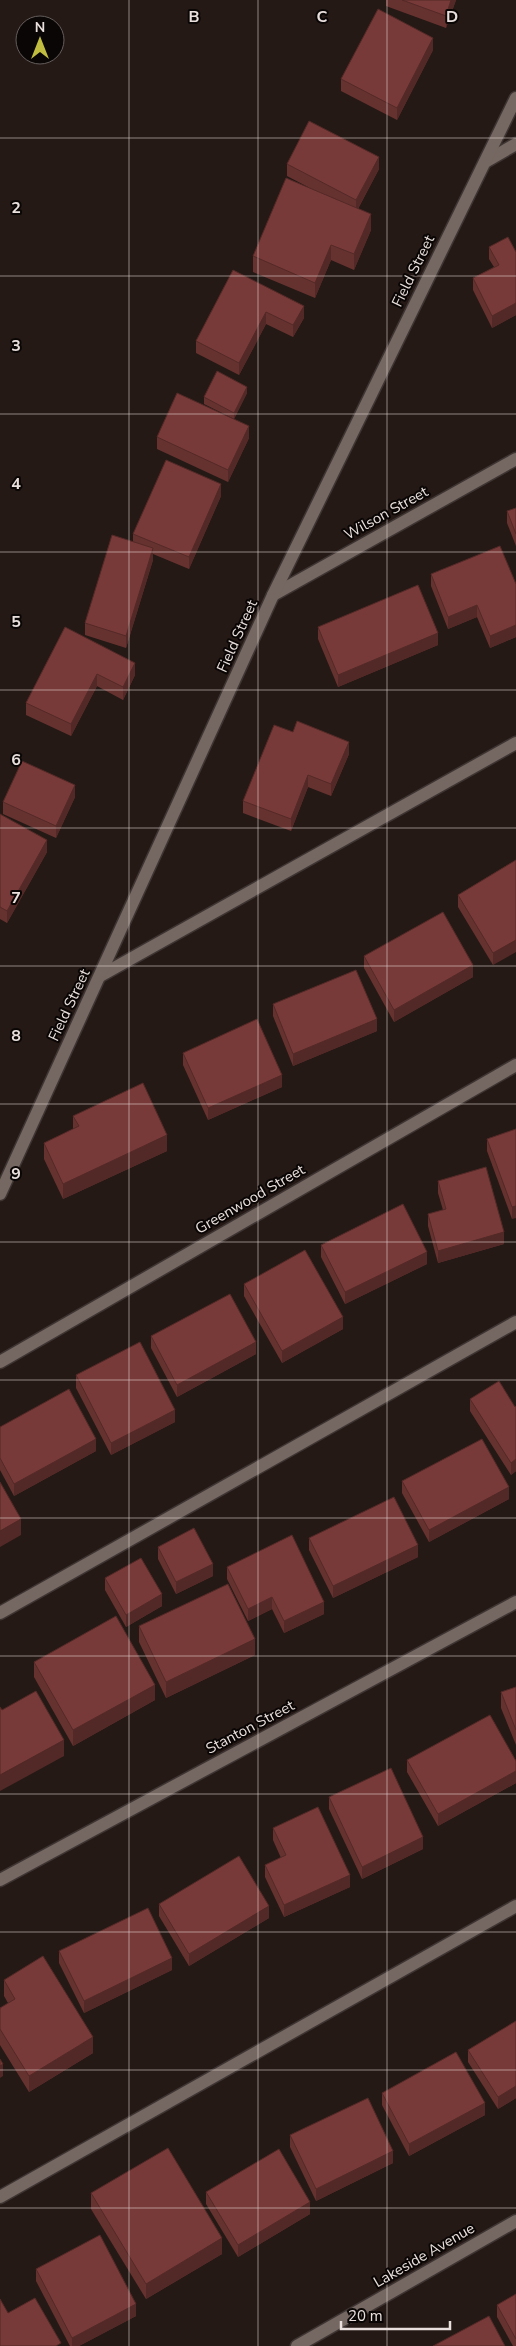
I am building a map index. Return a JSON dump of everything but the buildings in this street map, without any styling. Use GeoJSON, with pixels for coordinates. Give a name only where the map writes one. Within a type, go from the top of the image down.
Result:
{"type":"FeatureCollection","features":[{"type":"Feature","properties":{"kind":"street","name":"Field Street"},"geometry":{"type":"LineString","coordinates":[[0,1194],[273,596],[516,98]]}},
{"type":"Feature","properties":{"kind":"street"},"geometry":{"type":"LineString","coordinates":[[485,162],[516,144]]}},
{"type":"Feature","properties":{"kind":"street","name":"Wilson Street"},"geometry":{"type":"LineString","coordinates":[[273,596],[516,460]]}},
{"type":"Feature","properties":{"kind":"street"},"geometry":{"type":"LineString","coordinates":[[100,976],[516,743]]}},
{"type":"Feature","properties":{"kind":"street","name":"Greenwood Street"},"geometry":{"type":"LineString","coordinates":[[0,1362],[516,1065]]}},
{"type":"Feature","properties":{"kind":"street"},"geometry":{"type":"LineString","coordinates":[[0,1612],[516,1322]]}},
{"type":"Feature","properties":{"kind":"street","name":"Stanton Street"},"geometry":{"type":"LineString","coordinates":[[0,1880],[516,1602]]}},
{"type":"Feature","properties":{"kind":"street"},"geometry":{"type":"LineString","coordinates":[[0,2197],[516,1906]]}},
{"type":"Feature","properties":{"kind":"street","name":"Lakeside Avenue"},"geometry":{"type":"LineString","coordinates":[[297,2346],[516,2222]]}}]}
